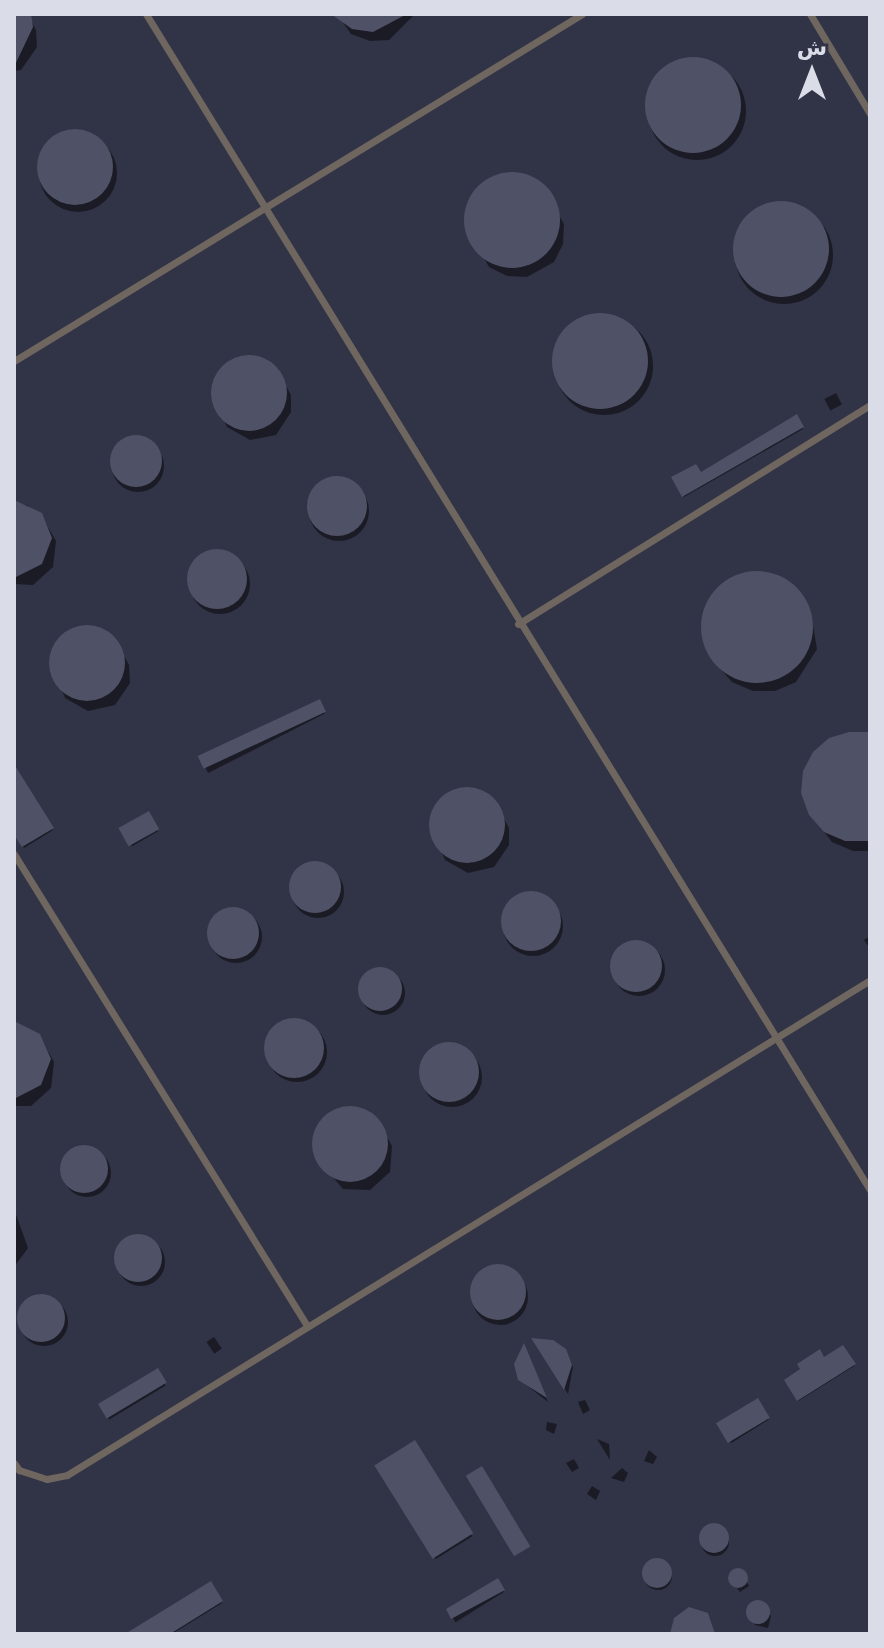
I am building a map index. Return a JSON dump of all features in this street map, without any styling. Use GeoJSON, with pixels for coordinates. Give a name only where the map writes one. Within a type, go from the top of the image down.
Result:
{"type":"FeatureCollection","features":[{"type":"Feature","properties":{"kind":"lane"},"geometry":{"type":"LineString","coordinates":[[146,14],[518,624],[870,1190]]}},
{"type":"Feature","properties":{"kind":"lane"},"geometry":{"type":"LineString","coordinates":[[14,361],[582,14]]}},
{"type":"Feature","properties":{"kind":"lane"},"geometry":{"type":"LineString","coordinates":[[810,14],[870,114]]}},
{"type":"Feature","properties":{"kind":"lane"},"geometry":{"type":"LineString","coordinates":[[518,624],[870,405]]}},
{"type":"Feature","properties":{"kind":"lane"},"geometry":{"type":"LineString","coordinates":[[14,854],[306,1324]]}},
{"type":"Feature","properties":{"kind":"lane"},"geometry":{"type":"LineString","coordinates":[[14,1463],[19,1470],[47,1479],[67,1475],[306,1324],[870,980]]}},
{"type":"Feature","properties":{"kind":"building"},"geometry":{"type":"Polygon","coordinates":[[[14,14],[31,14],[33,27],[14,67],[14,14]]]}},
{"type":"Feature","properties":{"kind":"building"},"geometry":{"type":"Polygon","coordinates":[[[331,14],[407,14],[373,32],[352,29],[331,14]]]}},
{"type":"Feature","properties":{"kind":"building"},"geometry":{"type":"Polygon","coordinates":[[[693,57],[711,61],[727,71],[737,87],[741,105],[737,123],[727,139],[711,149],[693,153],[675,149],[659,139],[649,123],[645,105],[649,87],[659,71],[675,61],[693,57]]]}},
{"type":"Feature","properties":{"kind":"building"},"geometry":{"type":"Polygon","coordinates":[[[83,129],[96,135],[107,146],[113,167],[111,182],[96,199],[83,205],[67,205],[54,199],[39,182],[37,159],[43,146],[60,131],[83,129]]]}},
{"type":"Feature","properties":{"kind":"building"},"geometry":{"type":"Polygon","coordinates":[[[512,172],[530,176],[546,186],[556,202],[560,220],[556,238],[546,254],[530,264],[512,268],[494,264],[478,254],[468,238],[464,220],[468,202],[478,186],[494,176],[512,172]]]}},
{"type":"Feature","properties":{"kind":"building"},"geometry":{"type":"Polygon","coordinates":[[[781,201],[799,205],[815,215],[825,231],[829,249],[825,267],[815,283],[799,293],[781,297],[763,293],[747,283],[737,267],[733,249],[737,231],[747,215],[763,205],[781,201]]]}},
{"type":"Feature","properties":{"kind":"building"},"geometry":{"type":"Polygon","coordinates":[[[600,313],[618,317],[634,327],[644,343],[648,361],[644,379],[634,395],[618,405],[600,409],[582,405],[566,395],[556,379],[552,361],[556,343],[566,327],[582,317],[600,313]]]}},
{"type":"Feature","properties":{"kind":"building"},"geometry":{"type":"Polygon","coordinates":[[[257,355],[270,361],[281,372],[287,393],[285,408],[270,425],[257,431],[241,431],[228,425],[213,408],[211,385],[217,372],[234,357],[257,355]]]}},
{"type":"Feature","properties":{"kind":"building"},"geometry":{"type":"Polygon","coordinates":[[[797,414],[804,427],[682,497],[671,477],[696,464],[701,472],[797,414]]]}},
{"type":"Feature","properties":{"kind":"building"},"geometry":{"type":"Polygon","coordinates":[[[136,435],[154,443],[162,461],[154,479],[136,487],[118,479],[110,461],[118,443],[136,435]]]}},
{"type":"Feature","properties":{"kind":"building"},"geometry":{"type":"Polygon","coordinates":[[[337,476],[349,478],[358,485],[365,494],[365,518],[358,527],[349,534],[337,536],[325,534],[316,527],[309,518],[307,506],[309,494],[316,485],[325,478],[337,476]]]}},
{"type":"Feature","properties":{"kind":"building"},"geometry":{"type":"Polygon","coordinates":[[[14,500],[42,513],[52,538],[42,564],[14,578],[14,500]]]}},
{"type":"Feature","properties":{"kind":"building"},"geometry":{"type":"Polygon","coordinates":[[[217,549],[229,551],[238,558],[245,567],[245,591],[238,600],[229,607],[217,609],[205,607],[196,600],[189,591],[187,579],[189,567],[196,558],[205,551],[217,549]]]}},
{"type":"Feature","properties":{"kind":"building"},"geometry":{"type":"Polygon","coordinates":[[[757,571],[778,576],[796,588],[808,606],[813,627],[808,648],[796,666],[778,678],[757,683],[736,678],[718,666],[706,648],[701,627],[706,606],[718,588],[736,576],[757,571]]]}},
{"type":"Feature","properties":{"kind":"building"},"geometry":{"type":"Polygon","coordinates":[[[95,625],[108,631],[119,642],[125,663],[123,678],[108,695],[95,701],[79,701],[66,695],[51,678],[49,655],[55,642],[72,627],[95,625]]]}},
{"type":"Feature","properties":{"kind":"building"},"geometry":{"type":"Polygon","coordinates":[[[320,699],[326,712],[204,769],[198,756],[320,699]]]}},
{"type":"Feature","properties":{"kind":"building"},"geometry":{"type":"Polygon","coordinates":[[[849,732],[870,732],[870,841],[845,841],[824,832],[809,815],[801,793],[803,771],[813,752],[829,738],[849,732]]]}},
{"type":"Feature","properties":{"kind":"building"},"geometry":{"type":"Polygon","coordinates":[[[14,764],[54,828],[22,847],[14,835],[14,764]]]}},
{"type":"Feature","properties":{"kind":"building"},"geometry":{"type":"Polygon","coordinates":[[[475,787],[488,793],[499,804],[505,825],[503,840],[488,857],[475,863],[459,863],[446,857],[431,840],[429,817],[435,804],[452,789],[475,787]]]}},
{"type":"Feature","properties":{"kind":"building"},"geometry":{"type":"Polygon","coordinates":[[[149,811],[159,829],[129,846],[118,828],[149,811]]]}},
{"type":"Feature","properties":{"kind":"building"},"geometry":{"type":"Polygon","coordinates":[[[315,861],[333,869],[341,887],[333,905],[315,913],[297,905],[289,887],[297,869],[315,861]]]}},
{"type":"Feature","properties":{"kind":"building"},"geometry":{"type":"Polygon","coordinates":[[[531,891],[543,893],[552,900],[559,909],[559,933],[552,942],[543,949],[531,951],[519,949],[510,942],[503,933],[501,921],[503,909],[510,900],[519,893],[531,891]]]}},
{"type":"Feature","properties":{"kind":"building"},"geometry":{"type":"Polygon","coordinates":[[[233,907],[251,915],[259,933],[251,951],[233,959],[215,951],[207,933],[215,915],[233,907]]]}},
{"type":"Feature","properties":{"kind":"building"},"geometry":{"type":"Polygon","coordinates":[[[636,940],[654,948],[662,966],[654,984],[636,992],[618,984],[610,966],[618,948],[636,940]]]}},
{"type":"Feature","properties":{"kind":"building"},"geometry":{"type":"Polygon","coordinates":[[[380,967],[396,973],[402,989],[396,1005],[380,1011],[364,1005],[358,989],[364,973],[380,967]]]}},
{"type":"Feature","properties":{"kind":"building"},"geometry":{"type":"Polygon","coordinates":[[[294,1018],[306,1020],[315,1027],[322,1036],[322,1060],[315,1069],[306,1076],[294,1078],[282,1076],[273,1069],[266,1060],[264,1048],[266,1036],[273,1027],[282,1020],[294,1018]]]}},
{"type":"Feature","properties":{"kind":"building"},"geometry":{"type":"Polygon","coordinates":[[[14,1021],[40,1034],[51,1059],[41,1085],[14,1099],[14,1021]]]}},
{"type":"Feature","properties":{"kind":"building"},"geometry":{"type":"Polygon","coordinates":[[[449,1042],[461,1044],[470,1051],[477,1060],[477,1084],[470,1093],[461,1100],[449,1102],[437,1100],[428,1093],[421,1084],[419,1072],[421,1060],[428,1051],[437,1044],[449,1042]]]}},
{"type":"Feature","properties":{"kind":"building"},"geometry":{"type":"Polygon","coordinates":[[[358,1106],[371,1112],[382,1123],[388,1144],[386,1159],[371,1176],[358,1182],[342,1182],[329,1176],[314,1159],[312,1136],[318,1123],[335,1108],[358,1106]]]}},
{"type":"Feature","properties":{"kind":"building"},"geometry":{"type":"Polygon","coordinates":[[[84,1145],[93,1146],[101,1152],[107,1160],[107,1178],[101,1186],[93,1192],[84,1193],[75,1192],[67,1186],[61,1178],[60,1169],[61,1160],[67,1152],[75,1146],[84,1145]]]}},
{"type":"Feature","properties":{"kind":"building"},"geometry":{"type":"Polygon","coordinates":[[[138,1234],[147,1235],[155,1241],[161,1249],[161,1267],[155,1275],[147,1281],[138,1282],[129,1281],[121,1275],[115,1267],[114,1258],[115,1249],[121,1241],[129,1235],[138,1234]]]}},
{"type":"Feature","properties":{"kind":"building"},"geometry":{"type":"Polygon","coordinates":[[[498,1264],[518,1272],[526,1292],[518,1312],[498,1320],[478,1312],[470,1292],[478,1272],[498,1264]]]}},
{"type":"Feature","properties":{"kind":"building"},"geometry":{"type":"Polygon","coordinates":[[[41,1294],[50,1295],[58,1301],[64,1309],[64,1327],[58,1335],[50,1341],[41,1342],[32,1341],[24,1335],[18,1327],[17,1318],[18,1309],[24,1301],[32,1295],[41,1294]]]}},
{"type":"Feature","properties":{"kind":"building"},"geometry":{"type":"Polygon","coordinates":[[[531,1338],[553,1340],[566,1349],[572,1365],[564,1390],[531,1338]]]}},
{"type":"Feature","properties":{"kind":"building"},"geometry":{"type":"Polygon","coordinates":[[[524,1343],[547,1398],[518,1380],[514,1364],[524,1343]]]}},
{"type":"Feature","properties":{"kind":"building"},"geometry":{"type":"Polygon","coordinates":[[[843,1345],[856,1364],[797,1401],[784,1380],[800,1369],[797,1364],[820,1349],[824,1357],[843,1345]]]}},
{"type":"Feature","properties":{"kind":"building"},"geometry":{"type":"Polygon","coordinates":[[[158,1368],[167,1383],[107,1419],[98,1404],[158,1368]]]}},
{"type":"Feature","properties":{"kind":"building"},"geometry":{"type":"Polygon","coordinates":[[[758,1398],[770,1418],[728,1443],[716,1423],[758,1398]]]}},
{"type":"Feature","properties":{"kind":"building"},"geometry":{"type":"Polygon","coordinates":[[[415,1440],[473,1533],[433,1559],[374,1465],[415,1440]]]}},
{"type":"Feature","properties":{"kind":"building"},"geometry":{"type":"Polygon","coordinates":[[[482,1466],[530,1547],[514,1556],[466,1476],[482,1466]]]}},
{"type":"Feature","properties":{"kind":"building"},"geometry":{"type":"Polygon","coordinates":[[[714,1523],[725,1527],[729,1538],[725,1549],[714,1553],[703,1549],[699,1538],[703,1527],[714,1523]]]}},
{"type":"Feature","properties":{"kind":"building"},"geometry":{"type":"Polygon","coordinates":[[[657,1558],[668,1562],[672,1573],[668,1584],[657,1588],[646,1584],[642,1573],[646,1562],[657,1558]]]}},
{"type":"Feature","properties":{"kind":"building"},"geometry":{"type":"Polygon","coordinates":[[[734,1568],[742,1568],[748,1578],[742,1588],[734,1588],[728,1582],[728,1574],[734,1568]]]}},
{"type":"Feature","properties":{"kind":"building"},"geometry":{"type":"Polygon","coordinates":[[[498,1578],[505,1590],[451,1619],[446,1609],[498,1578]]]}},
{"type":"Feature","properties":{"kind":"building"},"geometry":{"type":"Polygon","coordinates":[[[211,1581],[223,1601],[170,1634],[125,1634],[211,1581]]]}},
{"type":"Feature","properties":{"kind":"building"},"geometry":{"type":"Polygon","coordinates":[[[758,1600],[767,1603],[770,1612],[767,1621],[758,1624],[749,1621],[746,1612],[749,1603],[758,1600]]]}},
{"type":"Feature","properties":{"kind":"building"},"geometry":{"type":"Polygon","coordinates":[[[689,1607],[708,1613],[715,1634],[670,1634],[674,1618],[689,1607]]]}}]}
